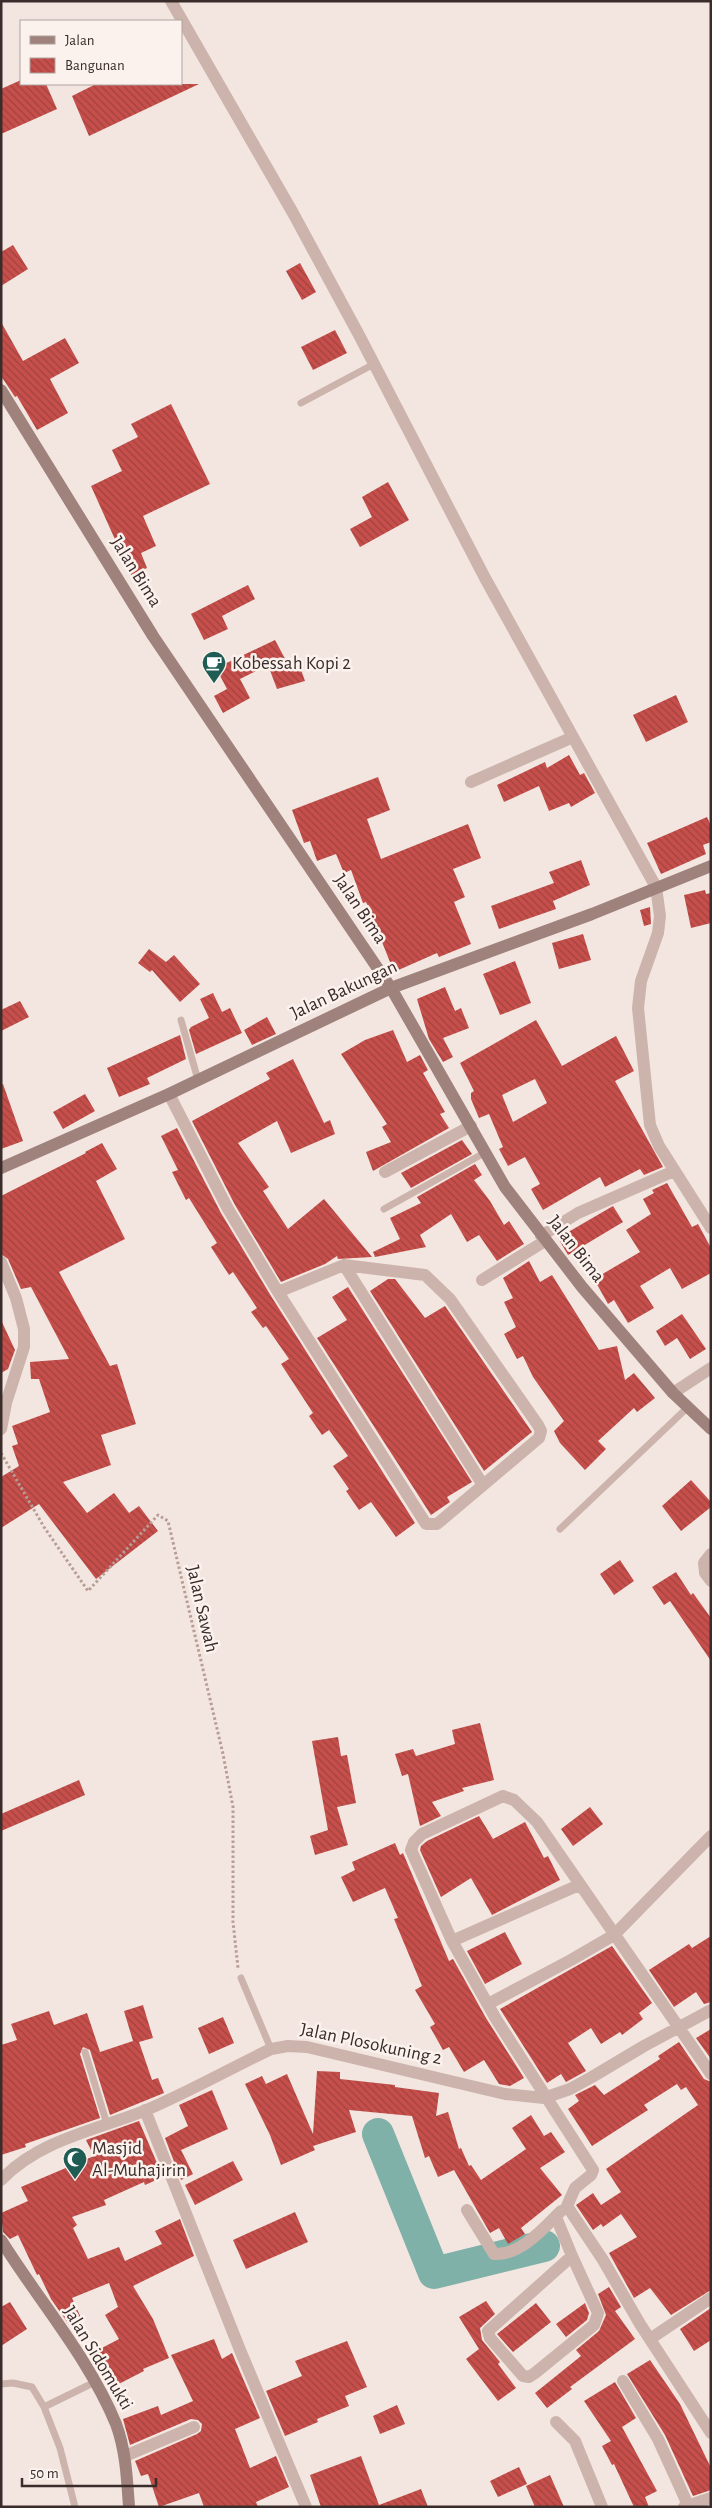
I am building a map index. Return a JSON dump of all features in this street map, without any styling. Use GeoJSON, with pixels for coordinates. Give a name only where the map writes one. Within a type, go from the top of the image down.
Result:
{"type":"FeatureCollection","features":[{"type":"Feature","properties":{"kind":"street"},"geometry":{"type":"LineString","coordinates":[[171,1],[182,20]]}},
{"type":"Feature","properties":{"kind":"street"},"geometry":{"type":"LineString","coordinates":[[182,20],[293,213],[485,578],[656,887],[660,916],[658,933],[641,981],[638,1008],[650,1125],[659,1146],[711,1228]]}},
{"type":"Feature","properties":{"kind":"street","name":"Jalan Bima"},"geometry":{"type":"LineString","coordinates":[[1,390],[153,636],[391,988],[505,1187],[582,1287],[674,1393],[711,1429]]}},
{"type":"Feature","properties":{"kind":"street"},"geometry":{"type":"LineString","coordinates":[[471,782],[573,737]]}},
{"type":"Feature","properties":{"kind":"street","name":"Jalan Bakungan"},"geometry":{"type":"LineString","coordinates":[[1,1168],[169,1094],[391,988],[592,914],[711,866]]}},
{"type":"Feature","properties":{"kind":"street"},"geometry":{"type":"LineString","coordinates":[[169,1094],[228,1209],[278,1292],[426,1524],[437,1524],[539,1438],[541,1432],[538,1425],[450,1299],[425,1275],[344,1265],[278,1292]]}},
{"type":"Feature","properties":{"kind":"street"},"geometry":{"type":"LineString","coordinates":[[385,1172],[471,1126]]}},
{"type":"Feature","properties":{"kind":"street"},"geometry":{"type":"LineString","coordinates":[[482,1280],[578,1213],[674,1171]]}},
{"type":"Feature","properties":{"kind":"street"},"geometry":{"type":"LineString","coordinates":[[1,1262],[16,1298],[24,1328],[24,1348],[6,1404],[1,1428]]}},
{"type":"Feature","properties":{"kind":"street"},"geometry":{"type":"LineString","coordinates":[[344,1265],[483,1485]]}},
{"type":"Feature","properties":{"kind":"street"},"geometry":{"type":"LineString","coordinates":[[674,1393],[711,1368]]}},
{"type":"Feature","properties":{"kind":"street"},"geometry":{"type":"LineString","coordinates":[[711,1554],[704,1563],[705,1573],[711,1581]]}},
{"type":"Feature","properties":{"kind":"street"},"geometry":{"type":"LineString","coordinates":[[467,2210],[494,2254],[518,2247],[542,2231],[566,2206],[575,2188],[591,2175],[592,2170],[544,2098],[452,1941],[411,1850],[414,1842],[422,1834],[503,1796],[514,1800],[537,1822],[678,2029],[711,2074]]}},
{"type":"Feature","properties":{"kind":"street"},"geometry":{"type":"LineString","coordinates":[[488,2004],[614,1935],[711,1836]]}},
{"type":"Feature","properties":{"kind":"street"},"geometry":{"type":"LineString","coordinates":[[452,1941],[579,1885]]}},
{"type":"Feature","properties":{"kind":"street","name":"Jalan Plosokuning 2"},"geometry":{"type":"LineString","coordinates":[[1,2180],[33,2156],[62,2140],[145,2110],[271,2049],[306,2047],[505,2094],[544,2098],[570,2089],[711,2010]]}},
{"type":"Feature","properties":{"kind":"street"},"geometry":{"type":"LineString","coordinates":[[145,2110],[240,2350],[306,2507]]}},
{"type":"Feature","properties":{"kind":"street"},"geometry":{"type":"LineString","coordinates":[[566,2206],[603,2260],[650,2339],[711,2433]]}},
{"type":"Feature","properties":{"kind":"street"},"geometry":{"type":"LineString","coordinates":[[556,2216],[598,2313],[598,2318],[594,2325],[536,2373],[529,2377],[522,2376],[490,2338],[488,2331],[572,2256]]}},
{"type":"Feature","properties":{"kind":"street","name":"Jalan Sidomukti"},"geometry":{"type":"LineString","coordinates":[[1,2240],[95,2382],[116,2425],[125,2456],[129,2507]]}},
{"type":"Feature","properties":{"kind":"street"},"geometry":{"type":"LineString","coordinates":[[650,2339],[711,2298]]}},
{"type":"Feature","properties":{"kind":"street"},"geometry":{"type":"LineString","coordinates":[[623,2381],[658,2439],[686,2506],[711,2498]]}},
{"type":"Feature","properties":{"kind":"street"},"geometry":{"type":"LineString","coordinates":[[556,2422],[575,2441],[602,2507]]}},
{"type":"Feature","properties":{"kind":"street"},"geometry":{"type":"LineString","coordinates":[[125,2456],[194,2426]]}},
{"type":"Feature","properties":{"kind":"lane"},"geometry":{"type":"LineString","coordinates":[[301,403],[374,364]]}},
{"type":"Feature","properties":{"kind":"lane"},"geometry":{"type":"LineString","coordinates":[[181,1020],[198,1080]]}},
{"type":"Feature","properties":{"kind":"lane"},"geometry":{"type":"LineString","coordinates":[[384,1209],[486,1152]]}},
{"type":"Feature","properties":{"kind":"lane"},"geometry":{"type":"LineString","coordinates":[[560,1529],[688,1407]]}},
{"type":"Feature","properties":{"kind":"lane"},"geometry":{"type":"LineString","coordinates":[[240,1978],[271,2049]]}},
{"type":"Feature","properties":{"kind":"lane"},"geometry":{"type":"LineString","coordinates":[[85,2052],[107,2124]]}},
{"type":"Feature","properties":{"kind":"lane"},"geometry":{"type":"LineString","coordinates":[[44,2406],[95,2382]]}},
{"type":"Feature","properties":{"kind":"lane"},"geometry":{"type":"LineString","coordinates":[[1,2384],[13,2383],[32,2386],[44,2406],[60,2448],[75,2507]]}},
{"type":"Feature","properties":{"kind":"path","name":"Jalan Sawah"},"geometry":{"type":"LineString","coordinates":[[1,1453],[44,1527],[88,1591],[158,1515],[168,1521],[223,1754],[233,1807],[232,1922],[240,1978]]}},
{"type":"Feature","properties":{"kind":"building"},"geometry":{"type":"Polygon","coordinates":[[[20,80],[20,85],[46,85],[57,109],[1,134],[1,89],[20,80]]]}},
{"type":"Feature","properties":{"kind":"building"},"geometry":{"type":"Polygon","coordinates":[[[199,84],[89,136],[72,96],[94,85],[199,84]]]}},
{"type":"Feature","properties":{"kind":"building"},"geometry":{"type":"Polygon","coordinates":[[[13,245],[28,269],[1,286],[1,252],[13,245]]]}},
{"type":"Feature","properties":{"kind":"building"},"geometry":{"type":"Polygon","coordinates":[[[300,263],[316,292],[302,300],[286,271],[300,263]]]}},
{"type":"Feature","properties":{"kind":"building"},"geometry":{"type":"Polygon","coordinates":[[[1,322],[23,361],[65,338],[79,363],[50,379],[68,413],[37,430],[17,396],[15,397],[1,376],[1,322]]]}},
{"type":"Feature","properties":{"kind":"building"},"geometry":{"type":"Polygon","coordinates":[[[335,330],[347,353],[313,370],[301,347],[335,330]]]}},
{"type":"Feature","properties":{"kind":"building"},"geometry":{"type":"Polygon","coordinates":[[[171,404],[210,484],[143,516],[156,546],[141,553],[147,568],[131,575],[91,486],[122,471],[112,450],[138,437],[131,424],[171,404]]]}},
{"type":"Feature","properties":{"kind":"building"},"geometry":{"type":"Polygon","coordinates":[[[388,482],[409,520],[360,547],[350,529],[372,517],[362,497],[388,482]]]}},
{"type":"Feature","properties":{"kind":"building"},"geometry":{"type":"Polygon","coordinates":[[[248,585],[255,599],[222,616],[228,629],[204,640],[191,614],[248,585]]]}},
{"type":"Feature","properties":{"kind":"building"},"geometry":{"type":"Polygon","coordinates":[[[275,640],[290,668],[299,664],[305,681],[277,689],[268,665],[240,679],[250,698],[223,713],[214,696],[227,689],[216,668],[275,640]]]}},
{"type":"Feature","properties":{"kind":"building"},"geometry":{"type":"Polygon","coordinates":[[[676,695],[688,722],[646,742],[633,715],[676,695]]]}},
{"type":"Feature","properties":{"kind":"building"},"geometry":{"type":"Polygon","coordinates":[[[569,755],[580,775],[584,773],[595,793],[571,807],[569,803],[549,811],[539,786],[504,802],[497,785],[545,762],[547,768],[569,755]]]}},
{"type":"Feature","properties":{"kind":"building"},"geometry":{"type":"Polygon","coordinates":[[[378,777],[390,810],[367,819],[381,859],[468,824],[481,858],[453,869],[465,897],[454,902],[471,944],[439,957],[437,953],[394,972],[366,902],[363,903],[351,870],[344,873],[336,854],[317,861],[310,841],[304,843],[292,810],[378,777]]]}},
{"type":"Feature","properties":{"kind":"building"},"geometry":{"type":"Polygon","coordinates":[[[707,817],[711,826],[711,842],[703,845],[706,854],[661,874],[647,843],[707,817]]]}},
{"type":"Feature","properties":{"kind":"building"},"geometry":{"type":"Polygon","coordinates":[[[581,860],[590,885],[553,901],[556,909],[499,929],[491,906],[554,883],[549,872],[581,860]]]}},
{"type":"Feature","properties":{"kind":"building"},"geometry":{"type":"Polygon","coordinates":[[[705,890],[706,894],[711,893],[711,923],[691,928],[684,895],[705,890]]]}},
{"type":"Feature","properties":{"kind":"building"},"geometry":{"type":"Polygon","coordinates":[[[650,907],[651,924],[644,926],[640,910],[650,907]]]}},
{"type":"Feature","properties":{"kind":"building"},"geometry":{"type":"Polygon","coordinates":[[[583,934],[591,960],[559,969],[552,943],[583,934]]]}},
{"type":"Feature","properties":{"kind":"building"},"geometry":{"type":"Polygon","coordinates":[[[149,949],[166,962],[174,955],[200,984],[180,1002],[152,970],[150,972],[138,963],[149,949]]]}},
{"type":"Feature","properties":{"kind":"building"},"geometry":{"type":"Polygon","coordinates":[[[515,961],[531,1003],[500,1015],[483,974],[515,961]]]}},
{"type":"Feature","properties":{"kind":"building"},"geometry":{"type":"Polygon","coordinates":[[[445,987],[455,1011],[461,1008],[469,1028],[443,1038],[453,1057],[443,1062],[429,1039],[417,999],[445,987]]]}},
{"type":"Feature","properties":{"kind":"building"},"geometry":{"type":"Polygon","coordinates":[[[213,993],[222,1012],[230,1008],[242,1033],[196,1054],[189,1030],[191,1027],[209,1018],[200,999],[213,993]]]}},
{"type":"Feature","properties":{"kind":"building"},"geometry":{"type":"Polygon","coordinates":[[[20,1001],[29,1017],[1,1031],[1,1010],[20,1001]]]}},
{"type":"Feature","properties":{"kind":"building"},"geometry":{"type":"Polygon","coordinates":[[[267,1017],[276,1034],[252,1045],[244,1030],[267,1017]]]}},
{"type":"Feature","properties":{"kind":"building"},"geometry":{"type":"Polygon","coordinates":[[[536,1020],[562,1066],[616,1036],[634,1071],[615,1081],[663,1167],[644,1175],[640,1169],[605,1187],[600,1177],[543,1210],[531,1189],[540,1184],[525,1157],[508,1166],[499,1149],[503,1147],[489,1114],[479,1118],[471,1099],[471,1093],[474,1091],[460,1063],[536,1020]],[[535,1079],[502,1095],[513,1122],[547,1103],[535,1079]]]}},
{"type":"Feature","properties":{"kind":"building"},"geometry":{"type":"Polygon","coordinates":[[[393,1030],[407,1062],[420,1055],[428,1070],[423,1073],[445,1112],[440,1114],[449,1128],[373,1171],[366,1152],[391,1142],[382,1127],[387,1124],[341,1054],[365,1040],[393,1030]]]}},
{"type":"Feature","properties":{"kind":"building"},"geometry":{"type":"Polygon","coordinates":[[[180,1035],[186,1059],[147,1078],[150,1084],[119,1097],[107,1068],[180,1035]]]}},
{"type":"Feature","properties":{"kind":"building"},"geometry":{"type":"Polygon","coordinates":[[[293,1059],[324,1123],[330,1120],[335,1134],[291,1153],[277,1121],[238,1143],[269,1187],[263,1191],[288,1229],[324,1199],[372,1257],[338,1259],[337,1256],[325,1264],[281,1282],[235,1205],[192,1121],[270,1079],[266,1073],[293,1059]]]}},
{"type":"Feature","properties":{"kind":"building"},"geometry":{"type":"Polygon","coordinates":[[[3,1084],[23,1141],[1,1149],[1,1085],[3,1084]]]}},
{"type":"Feature","properties":{"kind":"building"},"geometry":{"type":"Polygon","coordinates":[[[85,1094],[95,1111],[63,1129],[53,1112],[85,1094]]]}},
{"type":"Feature","properties":{"kind":"building"},"geometry":{"type":"Polygon","coordinates":[[[177,1128],[221,1213],[271,1296],[415,1523],[396,1537],[371,1502],[359,1510],[346,1491],[349,1489],[333,1466],[348,1456],[329,1430],[322,1435],[309,1416],[313,1413],[281,1364],[289,1359],[266,1326],[263,1328],[251,1312],[257,1308],[233,1272],[229,1275],[211,1247],[217,1243],[189,1198],[186,1200],[172,1172],[178,1170],[161,1136],[177,1128]]]}},
{"type":"Feature","properties":{"kind":"building"},"geometry":{"type":"Polygon","coordinates":[[[462,1140],[472,1154],[411,1188],[401,1173],[462,1140]]]}},
{"type":"Feature","properties":{"kind":"building"},"geometry":{"type":"Polygon","coordinates":[[[102,1143],[117,1169],[96,1181],[125,1239],[59,1272],[110,1366],[117,1364],[136,1424],[101,1435],[111,1465],[63,1482],[87,1513],[114,1493],[129,1513],[139,1506],[158,1531],[96,1579],[39,1504],[1,1528],[1,1477],[19,1466],[12,1446],[18,1444],[12,1426],[50,1412],[39,1379],[31,1379],[30,1362],[69,1359],[31,1287],[21,1289],[8,1259],[1,1254],[1,1196],[102,1143]]]}},
{"type":"Feature","properties":{"kind":"building"},"geometry":{"type":"Polygon","coordinates":[[[475,1164],[482,1175],[474,1180],[490,1201],[504,1225],[509,1221],[524,1244],[497,1261],[479,1235],[467,1242],[451,1214],[420,1235],[426,1247],[375,1257],[373,1252],[400,1239],[390,1218],[421,1203],[417,1197],[475,1164]]]}},
{"type":"Feature","properties":{"kind":"building"},"geometry":{"type":"Polygon","coordinates":[[[667,1183],[692,1227],[698,1224],[711,1248],[711,1273],[682,1289],[670,1268],[640,1286],[654,1308],[628,1323],[614,1300],[608,1304],[594,1279],[640,1252],[626,1230],[651,1214],[643,1199],[654,1193],[652,1190],[667,1183]]]}},
{"type":"Feature","properties":{"kind":"building"},"geometry":{"type":"Polygon","coordinates":[[[613,1206],[623,1222],[568,1255],[558,1238],[613,1206]]]}},
{"type":"Feature","properties":{"kind":"building"},"geometry":{"type":"Polygon","coordinates":[[[529,1261],[540,1282],[552,1275],[599,1350],[617,1346],[625,1380],[634,1373],[655,1398],[637,1412],[634,1408],[598,1441],[606,1449],[585,1470],[560,1443],[554,1431],[564,1421],[533,1377],[523,1356],[517,1359],[504,1334],[516,1327],[504,1302],[513,1298],[503,1278],[529,1261]]]}},
{"type":"Feature","properties":{"kind":"building"},"geometry":{"type":"Polygon","coordinates":[[[388,1279],[395,1279],[425,1318],[445,1306],[532,1432],[484,1471],[370,1291],[388,1279]]]}},
{"type":"Feature","properties":{"kind":"building"},"geometry":{"type":"Polygon","coordinates":[[[348,1287],[472,1482],[447,1497],[450,1502],[431,1515],[317,1338],[347,1320],[332,1297],[348,1287]]]}},
{"type":"Feature","properties":{"kind":"building"},"geometry":{"type":"Polygon","coordinates":[[[682,1314],[706,1349],[690,1359],[677,1338],[665,1346],[656,1331],[682,1314]]]}},
{"type":"Feature","properties":{"kind":"building"},"geometry":{"type":"Polygon","coordinates":[[[1,1320],[15,1350],[8,1369],[1,1373],[1,1320]]]}},
{"type":"Feature","properties":{"kind":"building"},"geometry":{"type":"Polygon","coordinates":[[[691,1480],[711,1502],[711,1507],[681,1531],[662,1506],[691,1480]]]}},
{"type":"Feature","properties":{"kind":"building"},"geometry":{"type":"Polygon","coordinates":[[[620,1560],[634,1581],[614,1595],[600,1574],[620,1560]]]}},
{"type":"Feature","properties":{"kind":"building"},"geometry":{"type":"Polygon","coordinates":[[[676,1572],[691,1595],[693,1593],[711,1618],[711,1661],[670,1601],[664,1605],[652,1587],[676,1572]]]}},
{"type":"Feature","properties":{"kind":"building"},"geometry":{"type":"Polygon","coordinates":[[[480,1723],[494,1780],[462,1788],[464,1791],[432,1802],[441,1816],[420,1826],[408,1774],[402,1776],[395,1754],[413,1749],[416,1756],[455,1744],[452,1730],[480,1723]]]}},
{"type":"Feature","properties":{"kind":"building"},"geometry":{"type":"Polygon","coordinates":[[[338,1737],[341,1756],[347,1755],[356,1803],[337,1807],[348,1845],[315,1855],[310,1836],[328,1830],[312,1741],[338,1737]]]}},
{"type":"Feature","properties":{"kind":"building"},"geometry":{"type":"Polygon","coordinates":[[[79,1780],[85,1795],[1,1831],[1,1814],[79,1780]]]}},
{"type":"Feature","properties":{"kind":"building"},"geometry":{"type":"Polygon","coordinates":[[[590,1807],[603,1824],[573,1846],[561,1829],[590,1807]]]}},
{"type":"Feature","properties":{"kind":"building"},"geometry":{"type":"Polygon","coordinates":[[[479,1816],[493,1839],[525,1822],[544,1858],[548,1856],[560,1880],[492,1915],[471,1878],[441,1897],[420,1850],[421,1846],[427,1841],[479,1816]]]}},
{"type":"Feature","properties":{"kind":"building"},"geometry":{"type":"Polygon","coordinates":[[[395,1843],[400,1855],[403,1853],[449,1961],[453,1959],[486,2018],[524,2078],[510,2086],[499,2084],[484,2060],[464,2072],[449,2047],[443,2050],[430,2027],[435,2024],[415,1990],[422,1986],[394,1919],[398,1918],[385,1888],[353,1902],[341,1877],[355,1870],[352,1862],[395,1843]]]}},
{"type":"Feature","properties":{"kind":"building"},"geometry":{"type":"Polygon","coordinates":[[[505,1932],[522,1964],[485,1984],[467,1951],[505,1932]]]}},
{"type":"Feature","properties":{"kind":"building"},"geometry":{"type":"Polygon","coordinates":[[[711,1936],[711,2002],[704,2004],[696,1992],[674,2007],[649,1970],[689,1944],[692,1948],[711,1936]]]}},
{"type":"Feature","properties":{"kind":"building"},"geometry":{"type":"Polygon","coordinates":[[[612,1946],[652,2003],[639,2013],[643,2019],[622,2035],[620,2032],[601,2044],[591,2028],[568,2043],[586,2071],[566,2082],[561,2074],[547,2083],[500,2009],[612,1946]]]}},
{"type":"Feature","properties":{"kind":"building"},"geometry":{"type":"Polygon","coordinates":[[[143,2005],[153,2038],[139,2042],[152,2080],[158,2078],[164,2093],[110,2115],[90,2050],[83,2047],[80,2054],[100,2118],[25,2144],[26,2147],[1,2155],[1,2045],[17,2040],[11,2024],[49,2011],[54,2025],[87,2013],[100,2052],[133,2041],[124,2011],[143,2005]]]}},
{"type":"Feature","properties":{"kind":"building"},"geometry":{"type":"Polygon","coordinates":[[[223,2017],[234,2043],[209,2054],[198,2028],[223,2017]]]}},
{"type":"Feature","properties":{"kind":"building"},"geometry":{"type":"Polygon","coordinates":[[[711,2029],[711,2059],[696,2038],[711,2029]]]}},
{"type":"Feature","properties":{"kind":"building"},"geometry":{"type":"Polygon","coordinates":[[[679,2042],[704,2079],[711,2082],[711,2290],[671,2315],[650,2288],[634,2298],[609,2253],[637,2237],[621,2214],[603,2227],[601,2224],[593,2230],[576,2205],[593,2193],[601,2205],[621,2192],[606,2169],[698,2105],[686,2087],[681,2090],[677,2084],[644,2105],[648,2110],[592,2146],[568,2109],[579,2101],[575,2095],[595,2085],[604,2095],[660,2059],[658,2056],[679,2042]]]}},
{"type":"Feature","properties":{"kind":"building"},"geometry":{"type":"Polygon","coordinates":[[[317,2071],[340,2072],[340,2079],[395,2085],[395,2087],[439,2093],[436,2116],[448,2112],[459,2149],[461,2148],[469,2166],[471,2165],[481,2180],[526,2149],[512,2128],[531,2115],[544,2136],[551,2132],[565,2152],[540,2168],[562,2195],[521,2228],[525,2234],[508,2244],[499,2228],[490,2233],[454,2170],[438,2177],[429,2156],[425,2158],[412,2116],[349,2110],[356,2132],[313,2146],[315,2150],[281,2165],[270,2135],[245,2084],[262,2076],[266,2084],[287,2074],[313,2134],[317,2071]]]}},
{"type":"Feature","properties":{"kind":"building"},"geometry":{"type":"Polygon","coordinates":[[[212,2090],[228,2129],[181,2150],[193,2174],[181,2180],[165,2138],[188,2126],[179,2105],[212,2090]]]}},
{"type":"Feature","properties":{"kind":"building"},"geometry":{"type":"Polygon","coordinates":[[[139,2121],[163,2177],[145,2185],[144,2182],[104,2200],[106,2205],[72,2217],[77,2225],[73,2228],[88,2259],[119,2247],[125,2261],[162,2244],[155,2231],[180,2219],[194,2256],[133,2286],[153,2319],[169,2358],[143,2369],[144,2371],[111,2388],[103,2373],[109,2370],[98,2350],[119,2339],[105,2315],[118,2307],[109,2283],[72,2298],[82,2320],[70,2326],[51,2299],[39,2274],[37,2275],[18,2235],[10,2239],[3,2232],[1,2213],[28,2201],[21,2187],[94,2156],[86,2140],[139,2121]]]}},
{"type":"Feature","properties":{"kind":"building"},"geometry":{"type":"Polygon","coordinates":[[[233,2161],[243,2180],[195,2205],[185,2185],[233,2161]]]}},
{"type":"Feature","properties":{"kind":"building"},"geometry":{"type":"Polygon","coordinates":[[[295,2212],[308,2242],[246,2269],[233,2240],[295,2212]]]}},
{"type":"Feature","properties":{"kind":"building"},"geometry":{"type":"Polygon","coordinates":[[[609,2287],[621,2307],[615,2311],[635,2339],[570,2387],[572,2389],[547,2408],[535,2393],[581,2356],[576,2350],[599,2331],[606,2315],[598,2294],[609,2287]]]}},
{"type":"Feature","properties":{"kind":"building"},"geometry":{"type":"Polygon","coordinates":[[[486,2301],[495,2314],[480,2328],[482,2340],[500,2362],[498,2364],[516,2388],[498,2401],[466,2359],[479,2349],[459,2317],[486,2301]]]}},
{"type":"Feature","properties":{"kind":"building"},"geometry":{"type":"Polygon","coordinates":[[[10,2302],[27,2329],[1,2346],[1,2307],[10,2302]]]}},
{"type":"Feature","properties":{"kind":"building"},"geometry":{"type":"Polygon","coordinates":[[[536,2303],[551,2322],[513,2352],[497,2334],[536,2303]]]}},
{"type":"Feature","properties":{"kind":"building"},"geometry":{"type":"Polygon","coordinates":[[[585,2303],[589,2313],[587,2320],[566,2337],[556,2324],[585,2303]]]}},
{"type":"Feature","properties":{"kind":"building"},"geometry":{"type":"Polygon","coordinates":[[[711,2308],[711,2340],[694,2351],[680,2329],[711,2308]]]}},
{"type":"Feature","properties":{"kind":"building"},"geometry":{"type":"Polygon","coordinates":[[[214,2339],[222,2359],[232,2353],[260,2418],[235,2429],[250,2468],[276,2456],[289,2487],[256,2502],[258,2507],[204,2507],[199,2493],[159,2507],[148,2474],[141,2476],[135,2461],[197,2434],[201,2431],[202,2424],[198,2420],[191,2419],[130,2445],[123,2419],[158,2406],[161,2415],[193,2401],[171,2355],[214,2339]]]}},
{"type":"Feature","properties":{"kind":"building"},"geometry":{"type":"Polygon","coordinates":[[[347,2341],[367,2387],[345,2396],[349,2406],[317,2419],[318,2422],[285,2436],[266,2391],[302,2376],[295,2361],[347,2341]]]}},
{"type":"Feature","properties":{"kind":"building"},"geometry":{"type":"Polygon","coordinates":[[[650,2360],[680,2404],[711,2468],[711,2490],[693,2496],[665,2435],[627,2374],[650,2360]]]}},
{"type":"Feature","properties":{"kind":"building"},"geometry":{"type":"Polygon","coordinates":[[[615,2382],[636,2418],[622,2427],[657,2491],[645,2497],[649,2507],[634,2507],[614,2464],[612,2465],[602,2446],[611,2441],[584,2401],[615,2382]]]}},
{"type":"Feature","properties":{"kind":"building"},"geometry":{"type":"Polygon","coordinates":[[[397,2405],[405,2424],[380,2434],[373,2416],[397,2405]]]}},
{"type":"Feature","properties":{"kind":"building"},"geometry":{"type":"Polygon","coordinates":[[[361,2456],[379,2505],[421,2489],[428,2507],[321,2507],[310,2475],[361,2456]]]}},
{"type":"Feature","properties":{"kind":"building"},"geometry":{"type":"Polygon","coordinates":[[[519,2467],[527,2484],[498,2497],[490,2481],[519,2467]]]}},
{"type":"Feature","properties":{"kind":"building"},"geometry":{"type":"Polygon","coordinates":[[[550,2475],[564,2507],[535,2507],[526,2486],[550,2475]]]}},
{"type":"Feature","properties":{"kind":"waterway"},"geometry":{"type":"LineString","coordinates":[[378,2134],[434,2273],[544,2246]]}},
{"type":"Feature","properties":{"kind":"place","name":"Kobessah Kopi 2"},"geometry":{"type":"Point","coordinates":[214,684]}},
{"type":"Feature","properties":{"kind":"place","name":"Masjid Al-Muhajirin"},"geometry":{"type":"Point","coordinates":[75,2180]}}]}
